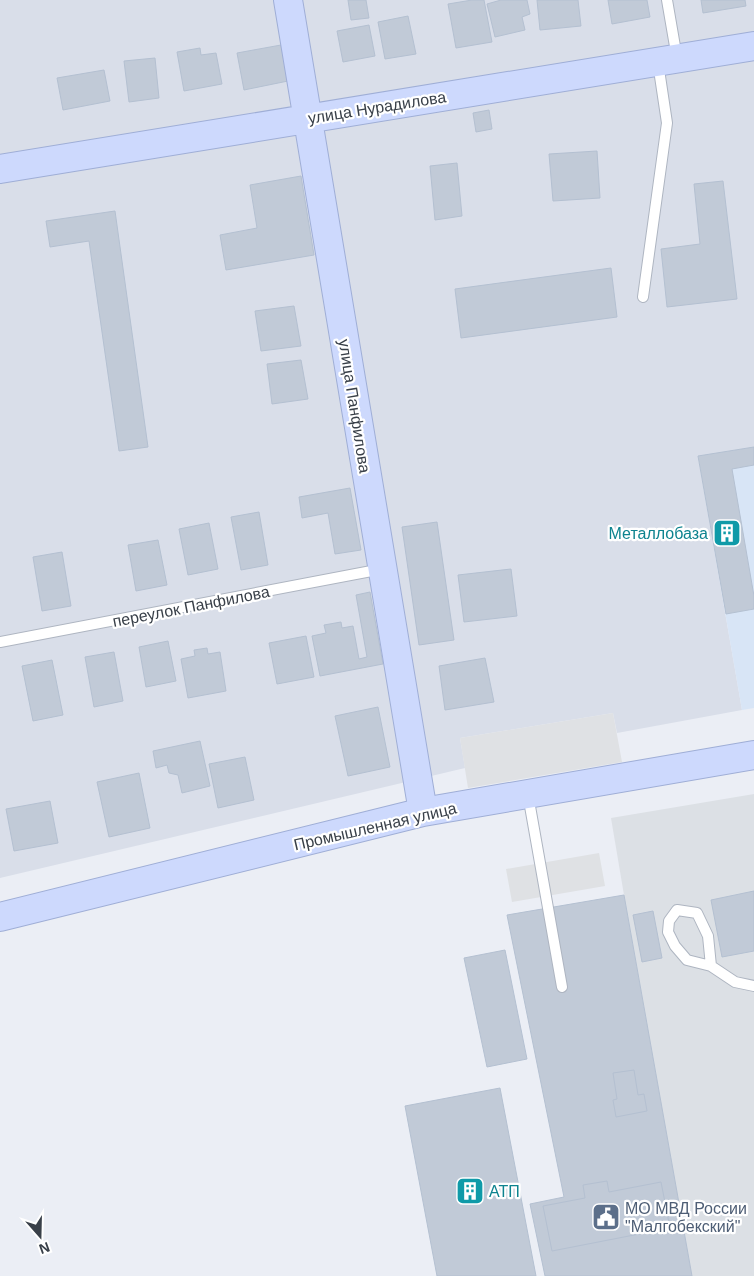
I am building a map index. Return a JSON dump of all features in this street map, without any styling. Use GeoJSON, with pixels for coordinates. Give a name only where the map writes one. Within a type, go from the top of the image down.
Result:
{"type":"FeatureCollection","features":[{"type":"Feature","properties":{"kind":"street","name":"улица Панфилова"},"geometry":{"type":"LineString","coordinates":[[288,0],[422,812]]}},
{"type":"Feature","properties":{"kind":"street","name":"улица Нурадилова"},"geometry":{"type":"LineString","coordinates":[[0,169],[754,46]]}},
{"type":"Feature","properties":{"kind":"street","name":"Промышленная улица"},"geometry":{"type":"LineString","coordinates":[[0,917],[422,812],[754,755]]}},
{"type":"Feature","properties":{"kind":"lane"},"geometry":{"type":"LineString","coordinates":[[643,297],[666,123],[667,0]]}},
{"type":"Feature","properties":{"kind":"lane","name":"переулок Панфилова"},"geometry":{"type":"LineString","coordinates":[[0,642],[382,569]]}},
{"type":"Feature","properties":{"kind":"lane"},"geometry":{"type":"LineString","coordinates":[[528,794],[562,987]]}},
{"type":"Feature","properties":{"kind":"lane"},"geometry":{"type":"LineString","coordinates":[[710,966],[708,936],[697,913],[676,910],[669,921],[668,932],[675,946],[687,960],[710,966],[735,982],[753,988]]}},
{"type":"Feature","properties":{"kind":"shaded area"},"geometry":{"type":"Polygon","coordinates":[[[0,0],[754,0],[754,447],[698,457],[742,710],[617,733],[613,713],[460,738],[465,768],[0,878],[0,0]]]}},
{"type":"Feature","properties":{"kind":"shaded area","name":"Металлобаза"},"geometry":{"type":"Polygon","coordinates":[[[754,447],[754,708],[742,710],[698,456],[754,447]]]}},
{"type":"Feature","properties":{"kind":"shaded area"},"geometry":{"type":"Polygon","coordinates":[[[613,713],[622,762],[468,788],[460,738],[613,713]]]}},
{"type":"Feature","properties":{"kind":"shaded area"},"geometry":{"type":"Polygon","coordinates":[[[754,794],[754,1276],[692,1276],[611,818],[754,794]]]}},
{"type":"Feature","properties":{"kind":"shaded area"},"geometry":{"type":"Polygon","coordinates":[[[599,853],[605,886],[512,902],[506,869],[599,853]]]}},
{"type":"Feature","properties":{"kind":"building"},"geometry":{"type":"Polygon","coordinates":[[[348,0],[366,0],[369,18],[351,20],[348,0]]]}},
{"type":"Feature","properties":{"kind":"building"},"geometry":{"type":"Polygon","coordinates":[[[484,0],[492,42],[456,48],[448,4],[484,0]]]}},
{"type":"Feature","properties":{"kind":"building"},"geometry":{"type":"Polygon","coordinates":[[[501,0],[527,0],[530,14],[522,17],[525,30],[495,37],[487,4],[501,0]]]}},
{"type":"Feature","properties":{"kind":"building"},"geometry":{"type":"Polygon","coordinates":[[[537,0],[578,0],[581,26],[540,30],[537,0]]]}},
{"type":"Feature","properties":{"kind":"building"},"geometry":{"type":"Polygon","coordinates":[[[608,0],[647,0],[650,17],[612,24],[608,0]]]}},
{"type":"Feature","properties":{"kind":"building"},"geometry":{"type":"Polygon","coordinates":[[[701,0],[745,0],[746,6],[703,13],[701,0]]]}},
{"type":"Feature","properties":{"kind":"building"},"geometry":{"type":"Polygon","coordinates":[[[408,16],[416,54],[385,59],[378,22],[408,16]]]}},
{"type":"Feature","properties":{"kind":"building"},"geometry":{"type":"Polygon","coordinates":[[[369,25],[375,56],[343,62],[337,31],[369,25]]]}},
{"type":"Feature","properties":{"kind":"building"},"geometry":{"type":"Polygon","coordinates":[[[281,45],[288,81],[244,90],[237,53],[281,45]]]}},
{"type":"Feature","properties":{"kind":"building"},"geometry":{"type":"Polygon","coordinates":[[[200,48],[201,55],[216,53],[222,84],[184,91],[177,52],[200,48]]]}},
{"type":"Feature","properties":{"kind":"building"},"geometry":{"type":"Polygon","coordinates":[[[155,58],[159,98],[129,102],[124,61],[155,58]]]}},
{"type":"Feature","properties":{"kind":"building"},"geometry":{"type":"Polygon","coordinates":[[[104,70],[110,101],[63,110],[57,78],[104,70]]]}},
{"type":"Feature","properties":{"kind":"building"},"geometry":{"type":"Polygon","coordinates":[[[489,110],[492,129],[476,132],[473,113],[489,110]]]}},
{"type":"Feature","properties":{"kind":"building"},"geometry":{"type":"Polygon","coordinates":[[[597,151],[600,198],[553,201],[549,154],[597,151]]]}},
{"type":"Feature","properties":{"kind":"building"},"geometry":{"type":"Polygon","coordinates":[[[457,163],[462,216],[435,220],[430,166],[457,163]]]}},
{"type":"Feature","properties":{"kind":"building"},"geometry":{"type":"Polygon","coordinates":[[[301,176],[314,255],[226,270],[220,235],[257,228],[250,185],[301,176]]]}},
{"type":"Feature","properties":{"kind":"building"},"geometry":{"type":"Polygon","coordinates":[[[723,181],[737,299],[667,307],[661,249],[700,244],[694,184],[723,181]]]}},
{"type":"Feature","properties":{"kind":"building"},"geometry":{"type":"Polygon","coordinates":[[[115,211],[148,447],[119,451],[89,241],[50,247],[46,221],[115,211]]]}},
{"type":"Feature","properties":{"kind":"building"},"geometry":{"type":"Polygon","coordinates":[[[611,268],[617,317],[461,338],[455,289],[611,268]]]}},
{"type":"Feature","properties":{"kind":"building"},"geometry":{"type":"Polygon","coordinates":[[[294,306],[301,346],[261,351],[255,311],[294,306]]]}},
{"type":"Feature","properties":{"kind":"building"},"geometry":{"type":"Polygon","coordinates":[[[301,360],[308,399],[272,404],[267,364],[301,360]]]}},
{"type":"Feature","properties":{"kind":"building","name":"Металлобаза"},"geometry":{"type":"Polygon","coordinates":[[[754,447],[754,465],[732,469],[754,596],[754,609],[726,614],[698,456],[754,447]]]}},
{"type":"Feature","properties":{"kind":"building"},"geometry":{"type":"Polygon","coordinates":[[[350,488],[361,550],[335,554],[328,513],[302,518],[299,497],[350,488]]]}},
{"type":"Feature","properties":{"kind":"building"},"geometry":{"type":"Polygon","coordinates":[[[259,512],[268,565],[241,570],[231,517],[259,512]]]}},
{"type":"Feature","properties":{"kind":"building"},"geometry":{"type":"Polygon","coordinates":[[[437,522],[454,640],[419,645],[402,527],[437,522]]]}},
{"type":"Feature","properties":{"kind":"building"},"geometry":{"type":"Polygon","coordinates":[[[209,523],[218,569],[188,575],[179,529],[209,523]]]}},
{"type":"Feature","properties":{"kind":"building"},"geometry":{"type":"Polygon","coordinates":[[[158,540],[167,585],[136,591],[128,545],[158,540]]]}},
{"type":"Feature","properties":{"kind":"building"},"geometry":{"type":"Polygon","coordinates":[[[62,552],[71,606],[42,611],[33,557],[62,552]]]}},
{"type":"Feature","properties":{"kind":"building"},"geometry":{"type":"Polygon","coordinates":[[[511,569],[517,616],[464,622],[458,575],[511,569]]]}},
{"type":"Feature","properties":{"kind":"building"},"geometry":{"type":"Polygon","coordinates":[[[370,592],[383,664],[320,676],[312,636],[326,633],[324,625],[341,622],[342,628],[353,626],[359,659],[367,657],[356,595],[370,592]]]}},
{"type":"Feature","properties":{"kind":"building"},"geometry":{"type":"Polygon","coordinates":[[[306,636],[314,677],[277,684],[269,643],[306,636]]]}},
{"type":"Feature","properties":{"kind":"building"},"geometry":{"type":"Polygon","coordinates":[[[168,641],[176,681],[146,687],[139,647],[168,641]]]}},
{"type":"Feature","properties":{"kind":"building"},"geometry":{"type":"Polygon","coordinates":[[[207,648],[208,654],[220,652],[226,691],[188,698],[181,659],[195,656],[194,650],[207,648]]]}},
{"type":"Feature","properties":{"kind":"building"},"geometry":{"type":"Polygon","coordinates":[[[114,652],[123,701],[94,707],[85,657],[114,652]]]}},
{"type":"Feature","properties":{"kind":"building"},"geometry":{"type":"Polygon","coordinates":[[[485,658],[494,702],[445,710],[439,666],[485,658]]]}},
{"type":"Feature","properties":{"kind":"building"},"geometry":{"type":"Polygon","coordinates":[[[52,660],[63,715],[33,721],[22,666],[52,660]]]}},
{"type":"Feature","properties":{"kind":"building"},"geometry":{"type":"Polygon","coordinates":[[[378,707],[390,767],[348,776],[335,716],[378,707]]]}},
{"type":"Feature","properties":{"kind":"building"},"geometry":{"type":"Polygon","coordinates":[[[200,741],[210,786],[182,793],[178,775],[169,773],[167,765],[156,768],[153,751],[200,741]]]}},
{"type":"Feature","properties":{"kind":"building"},"geometry":{"type":"Polygon","coordinates":[[[245,757],[254,800],[218,808],[209,764],[245,757]]]}},
{"type":"Feature","properties":{"kind":"building"},"geometry":{"type":"Polygon","coordinates":[[[139,773],[150,828],[109,837],[97,782],[139,773]]]}},
{"type":"Feature","properties":{"kind":"building"},"geometry":{"type":"Polygon","coordinates":[[[50,801],[58,843],[14,851],[6,809],[50,801]]]}},
{"type":"Feature","properties":{"kind":"building"},"geometry":{"type":"Polygon","coordinates":[[[754,891],[754,951],[722,957],[711,900],[754,891]]]}},
{"type":"Feature","properties":{"kind":"building"},"geometry":{"type":"Polygon","coordinates":[[[624,895],[692,1276],[545,1276],[530,1204],[564,1197],[507,915],[624,895]]]}},
{"type":"Feature","properties":{"kind":"building"},"geometry":{"type":"Polygon","coordinates":[[[653,911],[662,958],[642,962],[633,915],[653,911]]]}},
{"type":"Feature","properties":{"kind":"building"},"geometry":{"type":"Polygon","coordinates":[[[505,950],[527,1059],[487,1067],[464,958],[505,950]]]}},
{"type":"Feature","properties":{"kind":"building"},"geometry":{"type":"Polygon","coordinates":[[[634,1070],[638,1095],[644,1094],[647,1111],[616,1117],[613,1100],[617,1099],[613,1073],[634,1070]]]}},
{"type":"Feature","properties":{"kind":"building","name":"АТП"},"geometry":{"type":"Polygon","coordinates":[[[500,1088],[536,1276],[437,1276],[405,1106],[500,1088]]]}},
{"type":"Feature","properties":{"kind":"building","name":"МО МВД России \"Малгобекский\""},"geometry":{"type":"Polygon","coordinates":[[[607,1181],[609,1192],[661,1182],[670,1228],[552,1251],[543,1206],[585,1198],[583,1185],[607,1181]]]}},
{"type":"Feature","properties":{"kind":"place","name":"Металлобаза"},"geometry":{"type":"Point","coordinates":[727,533]}},
{"type":"Feature","properties":{"kind":"place","name":"АТП"},"geometry":{"type":"Point","coordinates":[470,1191]}},
{"type":"Feature","properties":{"kind":"place","name":"МО МВД России \"Малгобекский\""},"geometry":{"type":"Point","coordinates":[606,1217]}}]}
